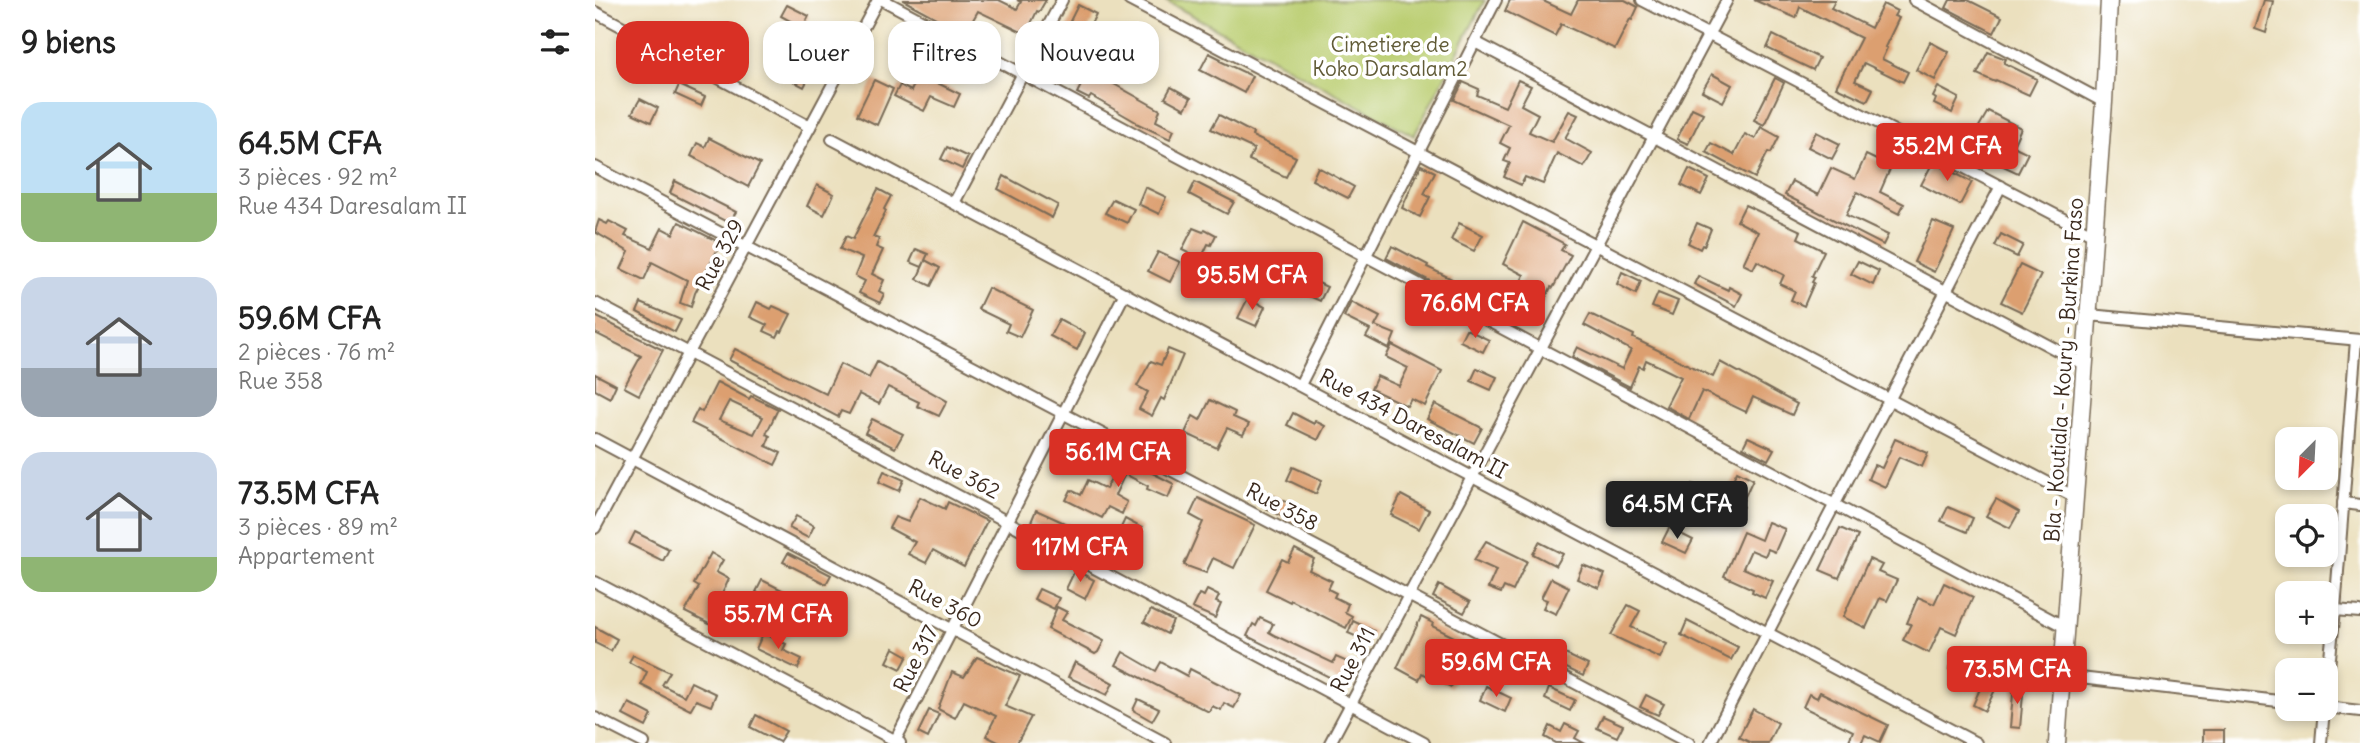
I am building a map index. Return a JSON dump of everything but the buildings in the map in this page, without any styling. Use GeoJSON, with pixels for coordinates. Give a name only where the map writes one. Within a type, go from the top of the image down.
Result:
{"type":"FeatureCollection","features":[{"type":"Feature","properties":{"kind":"main road","name":"Bla - Koutiala - Koury - Burkina Faso"},"geometry":{"type":"LineString","coordinates":[[2057,743],[2104,102],[2105,2]]}},
{"type":"Feature","properties":{"kind":"street"},"geometry":{"type":"LineString","coordinates":[[881,0],[1015,70]]}},
{"type":"Feature","properties":{"kind":"street","name":"Rue 329"},"geometry":{"type":"LineString","coordinates":[[595,528],[881,0]]}},
{"type":"Feature","properties":{"kind":"street"},"geometry":{"type":"LineString","coordinates":[[1051,21],[1062,0]]}},
{"type":"Feature","properties":{"kind":"street"},"geometry":{"type":"LineString","coordinates":[[1129,0],[2075,497]]}},
{"type":"Feature","properties":{"kind":"street"},"geometry":{"type":"LineString","coordinates":[[1300,385],[1496,0]]}},
{"type":"Feature","properties":{"kind":"street"},"geometry":{"type":"LineString","coordinates":[[1642,0],[2094,235]]}},
{"type":"Feature","properties":{"kind":"street","name":"Rue 311"},"geometry":{"type":"LineString","coordinates":[[1330,743],[1727,0]]}},
{"type":"Feature","properties":{"kind":"street"},"geometry":{"type":"LineString","coordinates":[[1914,0],[2104,102]]}},
{"type":"Feature","properties":{"kind":"street"},"geometry":{"type":"LineString","coordinates":[[595,12],[810,127]]}},
{"type":"Feature","properties":{"kind":"street"},"geometry":{"type":"LineString","coordinates":[[1475,42],[2085,365]]}},
{"type":"Feature","properties":{"kind":"street"},"geometry":{"type":"LineString","coordinates":[[954,203],[1017,84]]}},
{"type":"Feature","properties":{"kind":"street"},"geometry":{"type":"LineString","coordinates":[[1041,84],[2067,628]]}},
{"type":"Feature","properties":{"kind":"street","name":"Rue 434 Daresalam II"},"geometry":{"type":"LineString","coordinates":[[832,139],[1976,743]]}},
{"type":"Feature","properties":{"kind":"street","name":"Rue 358"},"geometry":{"type":"LineString","coordinates":[[595,167],[1689,743]]}},
{"type":"Feature","properties":{"kind":"street"},"geometry":{"type":"LineString","coordinates":[[1710,743],[2001,186]]}},
{"type":"Feature","properties":{"kind":"street","name":"Rue 317"},"geometry":{"type":"LineString","coordinates":[[897,742],[1125,293]]}},
{"type":"Feature","properties":{"kind":"street","name":"Rue 362"},"geometry":{"type":"LineString","coordinates":[[595,303],[1425,743]]}},
{"type":"Feature","properties":{"kind":"street"},"geometry":{"type":"LineString","coordinates":[[2089,315],[2358,340],[2356,394],[2337,581]]}},
{"type":"Feature","properties":{"kind":"street","name":"Rue 360"},"geometry":{"type":"LineString","coordinates":[[595,439],[1165,743]]}},
{"type":"Feature","properties":{"kind":"street"},"geometry":{"type":"LineString","coordinates":[[2343,503],[2360,505]]}},
{"type":"Feature","properties":{"kind":"street"},"geometry":{"type":"LineString","coordinates":[[595,582],[897,742]]}},
{"type":"Feature","properties":{"kind":"street"},"geometry":{"type":"LineString","coordinates":[[2338,610],[2360,612]]}},
{"type":"Feature","properties":{"kind":"street"},"geometry":{"type":"LineString","coordinates":[[2063,676],[2275,701]]}},
{"type":"Feature","properties":{"kind":"street"},"geometry":{"type":"LineString","coordinates":[[2338,709],[2360,711]]}},
{"type":"Feature","properties":{"kind":"street"},"geometry":{"type":"LineString","coordinates":[[595,718],[644,743]]}},
{"type":"Feature","properties":{"kind":"street"},"geometry":{"type":"LineString","coordinates":[[2321,743],[2324,721]]}},
{"type":"Feature","properties":{"kind":"green space","name":"Cimetiere de Koko Darsalam2"},"geometry":{"type":"Polygon","coordinates":[[[1164,0],[1485,0],[1414,136],[1164,0]]]}}]}
